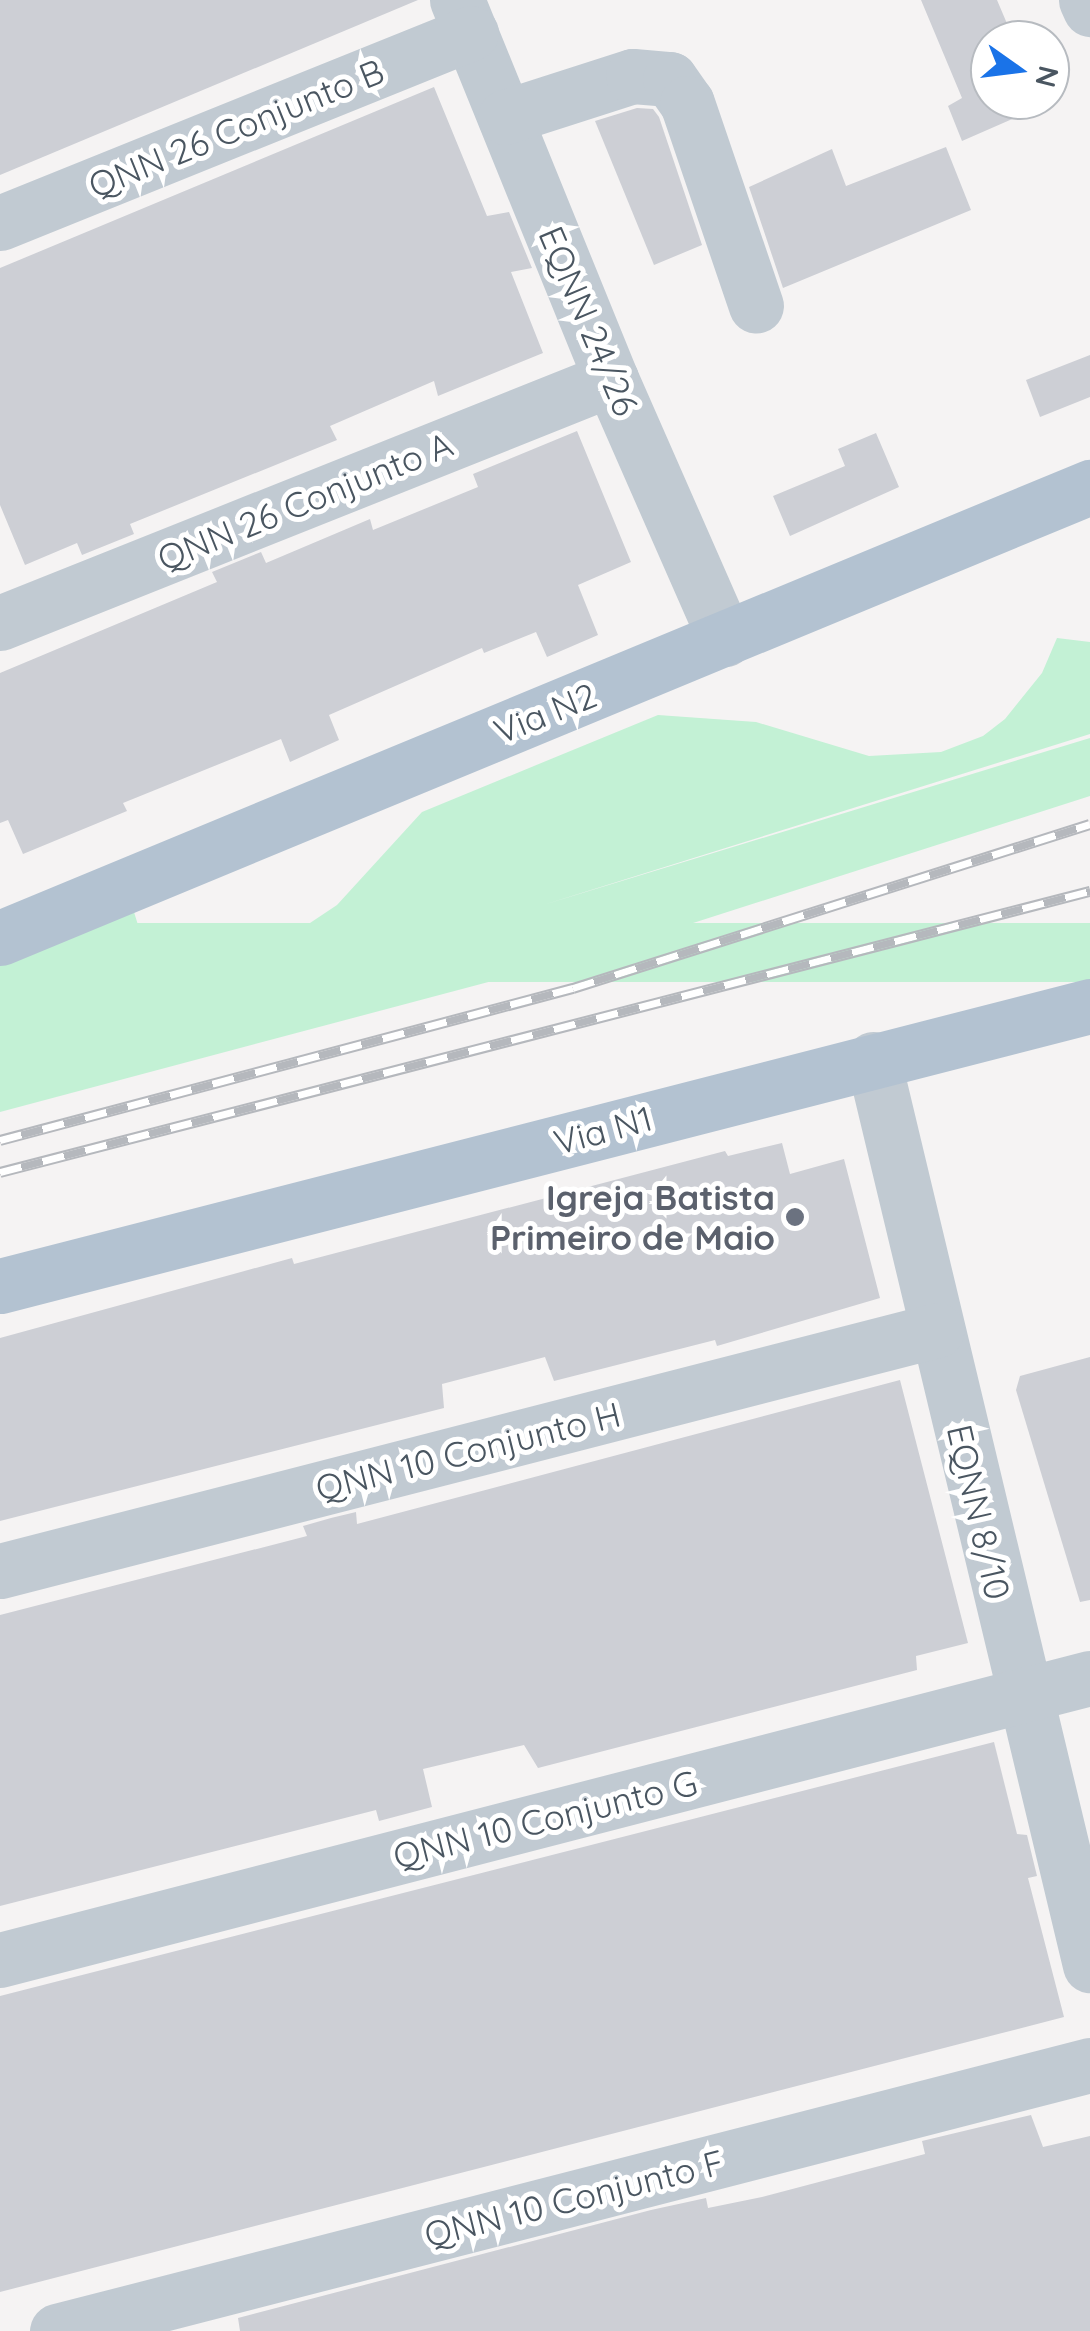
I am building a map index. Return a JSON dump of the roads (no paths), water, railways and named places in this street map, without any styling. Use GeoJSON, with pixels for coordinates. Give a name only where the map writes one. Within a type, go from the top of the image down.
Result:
{"type":"FeatureCollection","features":[{"type":"Feature","properties":{"kind":"main road","name":"Via N2"},"geometry":{"type":"LineString","coordinates":[[0,938],[1090,487]]}},
{"type":"Feature","properties":{"kind":"main road","name":"Via N1"},"geometry":{"type":"LineString","coordinates":[[0,1286],[1090,1006]]}},
{"type":"Feature","properties":{"kind":"street"},"geometry":{"type":"LineString","coordinates":[[1086,0],[1090,9]]}},
{"type":"Feature","properties":{"kind":"street","name":"EQNN 24/26"},"geometry":{"type":"LineString","coordinates":[[464,16],[610,379],[725,639]]}},
{"type":"Feature","properties":{"kind":"street","name":"QNN 26 Conjunto B"},"geometry":{"type":"LineString","coordinates":[[0,223],[464,16]]}},
{"type":"Feature","properties":{"kind":"street"},"geometry":{"type":"LineString","coordinates":[[505,117],[634,76],[670,80],[686,103],[756,306]]}},
{"type":"Feature","properties":{"kind":"street","name":"QNN 26 Conjunto A"},"geometry":{"type":"LineString","coordinates":[[0,623],[610,379]]}},
{"type":"Feature","properties":{"kind":"street","name":"EQNN 8/10"},"geometry":{"type":"LineString","coordinates":[[872,1059],[1022,1696],[1090,1965]]}},
{"type":"Feature","properties":{"kind":"street","name":"QNN 10 Conjunto H"},"geometry":{"type":"LineString","coordinates":[[0,1571],[937,1330]]}},
{"type":"Feature","properties":{"kind":"street","name":"QNN 10 Conjunto G"},"geometry":{"type":"LineString","coordinates":[[0,1960],[1090,1678]]}},
{"type":"Feature","properties":{"kind":"street","name":"QNN 10 Conjunto F"},"geometry":{"type":"LineString","coordinates":[[57,2331],[1090,2066]]}},
{"type":"Feature","properties":{"kind":"railway"},"geometry":{"type":"LineString","coordinates":[[0,1140],[573,988],[1090,824]]}},
{"type":"Feature","properties":{"kind":"railway"},"geometry":{"type":"LineString","coordinates":[[0,1172],[1090,891]]}},
{"type":"Feature","properties":{"kind":"place","name":"Igreja Batista Primeiro de Maio"},"geometry":{"type":"Point","coordinates":[795,1217]}}]}
